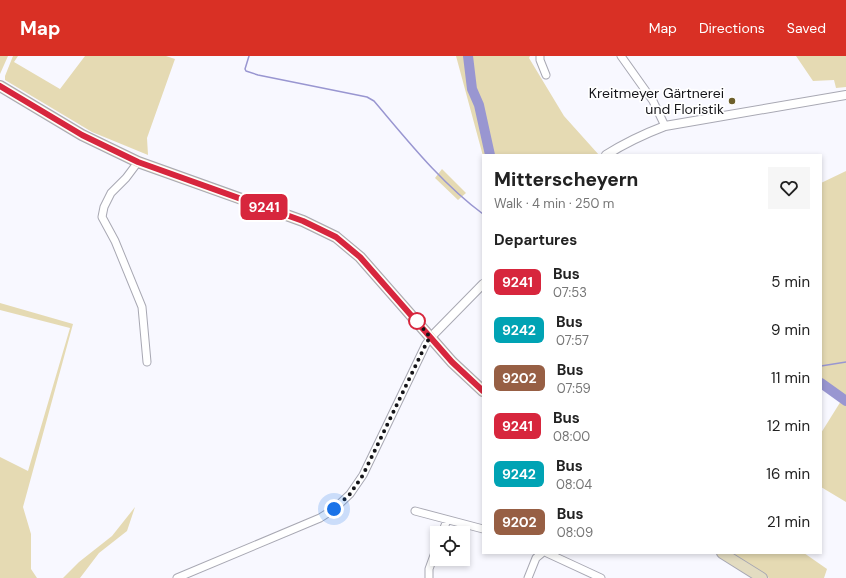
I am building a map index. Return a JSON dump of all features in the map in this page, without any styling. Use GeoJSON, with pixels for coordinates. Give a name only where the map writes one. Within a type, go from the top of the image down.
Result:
{"type":"FeatureCollection","features":[{"type":"Feature","properties":{"kind":"main road"},"geometry":{"type":"LineString","coordinates":[[0,86],[87,138],[138,162],[303,221],[336,237],[360,257],[452,362],[482,390]]}},
{"type":"Feature","properties":{"kind":"main road"},"geometry":{"type":"LineString","coordinates":[[724,554],[762,578]]}},
{"type":"Feature","properties":{"kind":"street"},"geometry":{"type":"LineString","coordinates":[[540,56],[540,60],[546,75]]}},
{"type":"Feature","properties":{"kind":"street"},"geometry":{"type":"LineString","coordinates":[[622,56],[653,101],[665,126]]}},
{"type":"Feature","properties":{"kind":"street"},"geometry":{"type":"LineString","coordinates":[[608,154],[620,146],[665,126],[846,95]]}},
{"type":"Feature","properties":{"kind":"street"},"geometry":{"type":"LineString","coordinates":[[138,162],[111,193],[104,207],[102,217],[142,306],[147,362]]}},
{"type":"Feature","properties":{"kind":"street"},"geometry":{"type":"LineString","coordinates":[[176,578],[320,518],[334,509],[350,494],[363,475],[430,337],[482,285]]}},
{"type":"Feature","properties":{"kind":"street"},"geometry":{"type":"LineString","coordinates":[[415,511],[482,530]]}},
{"type":"Feature","properties":{"kind":"street"},"geometry":{"type":"LineString","coordinates":[[445,526],[447,520]]}},
{"type":"Feature","properties":{"kind":"street"},"geometry":{"type":"LineString","coordinates":[[528,578],[536,558],[541,554]]}},
{"type":"Feature","properties":{"kind":"street"},"geometry":{"type":"LineString","coordinates":[[549,554],[598,577]]}},
{"type":"Feature","properties":{"kind":"street"},"geometry":{"type":"LineString","coordinates":[[429,578],[430,566]]}},
{"type":"Feature","properties":{"kind":"shaded area"},"geometry":{"type":"Polygon","coordinates":[[[0,56],[8,56],[0,74],[0,56]]]}},
{"type":"Feature","properties":{"kind":"shaded area"},"geometry":{"type":"Polygon","coordinates":[[[13,56],[18,56],[14,62],[60,89],[85,56],[166,56],[175,59],[147,138],[148,155],[92,132],[5,80],[5,76],[13,56]]]}},
{"type":"Feature","properties":{"kind":"shaded area"},"geometry":{"type":"Polygon","coordinates":[[[456,56],[530,56],[529,58],[564,116],[598,154],[482,154],[456,56]]]}},
{"type":"Feature","properties":{"kind":"shaded area"},"geometry":{"type":"Polygon","coordinates":[[[796,56],[846,56],[846,87],[836,88],[834,80],[813,81],[796,56]]]}},
{"type":"Feature","properties":{"kind":"shaded area"},"geometry":{"type":"Polygon","coordinates":[[[442,169],[466,193],[458,200],[435,178],[442,169]]]}},
{"type":"Feature","properties":{"kind":"shaded area"},"geometry":{"type":"Polygon","coordinates":[[[846,171],[846,397],[822,382],[822,183],[846,171]]]}},
{"type":"Feature","properties":{"kind":"shaded area"},"geometry":{"type":"Polygon","coordinates":[[[0,303],[73,324],[23,507],[31,534],[31,569],[37,578],[0,578],[0,457],[28,471],[70,328],[0,310],[0,303]]]}},
{"type":"Feature","properties":{"kind":"shaded area"},"geometry":{"type":"Polygon","coordinates":[[[841,401],[846,405],[846,502],[822,488],[822,431],[841,401]]]}},
{"type":"Feature","properties":{"kind":"shaded area"},"geometry":{"type":"Polygon","coordinates":[[[135,507],[127,531],[99,553],[80,578],[63,578],[79,562],[112,536],[135,507]]]}},
{"type":"Feature","properties":{"kind":"shaded area"},"geometry":{"type":"Polygon","coordinates":[[[731,554],[805,554],[827,569],[824,578],[769,578],[731,554]]]}},
{"type":"Feature","properties":{"kind":"waterway"},"geometry":{"type":"LineString","coordinates":[[249,56],[245,69],[246,71],[258,75],[367,97],[374,101],[439,175],[482,213]]}},
{"type":"Feature","properties":{"kind":"waterway"},"geometry":{"type":"LineString","coordinates":[[468,56],[472,89],[479,105],[490,154]]}},
{"type":"Feature","properties":{"kind":"waterway"},"geometry":{"type":"LineString","coordinates":[[822,366],[846,362]]}},
{"type":"Feature","properties":{"kind":"waterway"},"geometry":{"type":"LineString","coordinates":[[822,384],[846,401]]}},
{"type":"Feature","properties":{"kind":"bus line","name":"9241"},"geometry":{"type":"LineString","coordinates":[[0,86],[82,135],[138,162],[303,221],[336,237],[360,257],[452,362],[482,390]]}},
{"type":"Feature","properties":{"kind":"place","name":"Kreitmeyer Gärtnerei und Floristik"},"geometry":{"type":"Point","coordinates":[732,101]}},
{"type":"Feature","properties":{"kind":"route"},"geometry":{"type":"LineString","coordinates":[[334,509],[350,494],[363,475],[430,337],[417,321]]}}]}
